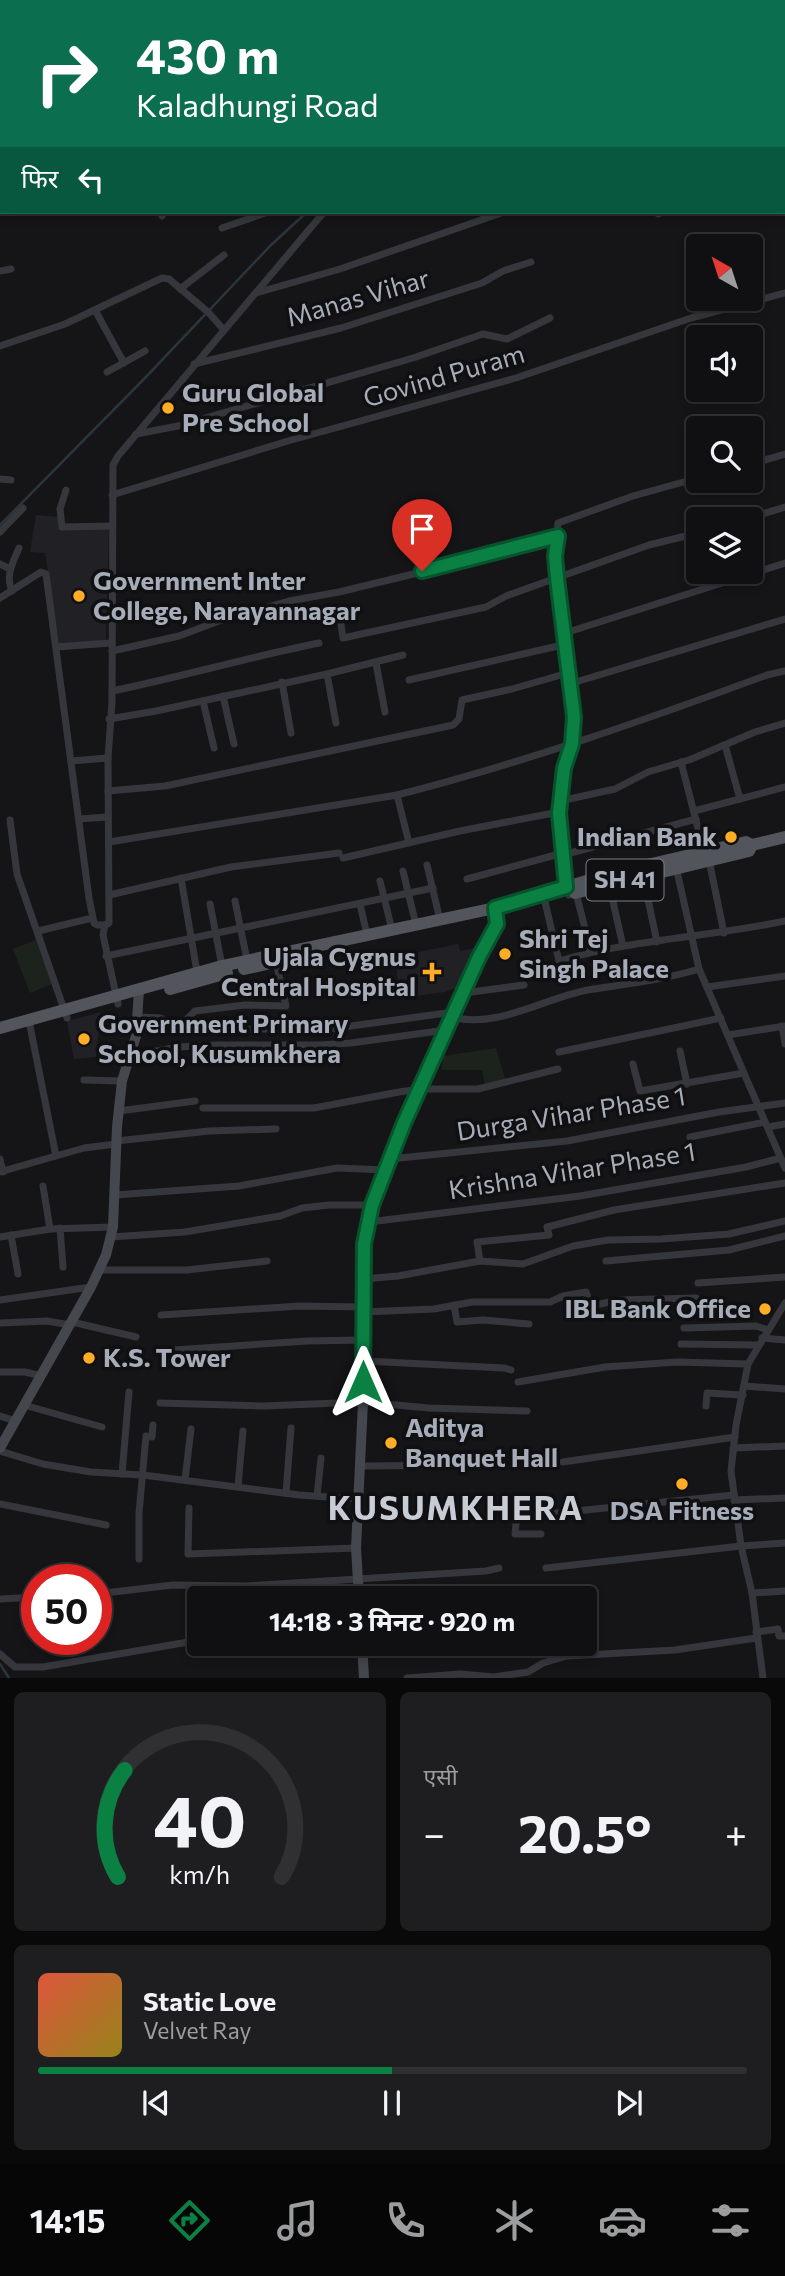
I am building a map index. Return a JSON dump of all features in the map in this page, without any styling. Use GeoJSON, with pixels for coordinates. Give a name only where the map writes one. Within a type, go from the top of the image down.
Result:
{"type":"FeatureCollection","features":[{"type":"Feature","properties":{"kind":"main road","name":"SH 41"},"geometry":{"type":"LineString","coordinates":[[496,912],[675,863],[748,851],[751,845],[785,836]]}},
{"type":"Feature","properties":{"kind":"main road","name":"SH 41"},"geometry":{"type":"LineString","coordinates":[[140,994],[222,965],[545,902],[570,892],[643,876],[675,863]]}},
{"type":"Feature","properties":{"kind":"main road"},"geometry":{"type":"LineString","coordinates":[[358,1586],[356,1548],[363,1402],[364,1244],[372,1205],[388,1164],[453,1014],[497,924],[496,912]]}},
{"type":"Feature","properties":{"kind":"main road","name":"SH 41"},"geometry":{"type":"LineString","coordinates":[[0,1028],[66,1015],[392,930],[441,923]]}},
{"type":"Feature","properties":{"kind":"main road"},"geometry":{"type":"LineString","coordinates":[[0,1450],[92,1287],[112,1232],[122,1081],[139,1017],[140,994]]}},
{"type":"Feature","properties":{"kind":"main road","name":"SH 41"},"geometry":{"type":"LineString","coordinates":[[0,1036],[30,1024]]}},
{"type":"Feature","properties":{"kind":"main road"},"geometry":{"type":"LineString","coordinates":[[363,1656],[364,1678]]}},
{"type":"Feature","properties":{"kind":"street"},"geometry":{"type":"LineString","coordinates":[[222,228],[262,214]]}},
{"type":"Feature","properties":{"kind":"street"},"geometry":{"type":"LineString","coordinates":[[117,1000],[103,935],[108,923],[109,895],[108,758],[112,691],[113,465],[193,364],[322,214]]}},
{"type":"Feature","properties":{"kind":"street"},"geometry":{"type":"LineString","coordinates":[[255,293],[341,269],[498,214]]}},
{"type":"Feature","properties":{"kind":"street"},"geometry":{"type":"LineString","coordinates":[[180,289],[224,255]]}},
{"type":"Feature","properties":{"kind":"street","name":"Manas Vihar"},"geometry":{"type":"LineString","coordinates":[[193,364],[341,328],[482,282],[503,271],[531,262]]}},
{"type":"Feature","properties":{"kind":"street"},"geometry":{"type":"LineString","coordinates":[[0,271],[11,269]]}},
{"type":"Feature","properties":{"kind":"street"},"geometry":{"type":"LineString","coordinates":[[0,346],[48,331],[162,278],[169,279],[207,311],[223,329]]}},
{"type":"Feature","properties":{"kind":"street","name":"Govind Puram"},"geometry":{"type":"LineString","coordinates":[[112,495],[289,441],[516,379],[691,318],[785,293]]}},
{"type":"Feature","properties":{"kind":"street"},"geometry":{"type":"LineString","coordinates":[[94,310],[124,363]]}},
{"type":"Feature","properties":{"kind":"street"},"geometry":{"type":"LineString","coordinates":[[135,434],[178,426],[414,358],[483,334],[507,339],[550,318]]}},
{"type":"Feature","properties":{"kind":"street"},"geometry":{"type":"LineString","coordinates":[[107,372],[145,351]]}},
{"type":"Feature","properties":{"kind":"street"},"geometry":{"type":"LineString","coordinates":[[763,460],[785,454]]}},
{"type":"Feature","properties":{"kind":"street"},"geometry":{"type":"LineString","coordinates":[[0,479],[11,480]]}},
{"type":"Feature","properties":{"kind":"street"},"geometry":{"type":"LineString","coordinates":[[591,952],[570,892],[559,813],[564,768],[572,744],[574,717],[555,556],[558,523],[633,496],[686,481]]}},
{"type":"Feature","properties":{"kind":"street"},"geometry":{"type":"LineString","coordinates":[[66,490],[60,509],[62,527],[112,526]]}},
{"type":"Feature","properties":{"kind":"street"},"geometry":{"type":"LineString","coordinates":[[763,514],[785,507]]}},
{"type":"Feature","properties":{"kind":"street"},"geometry":{"type":"LineString","coordinates":[[0,531],[23,508]]}},
{"type":"Feature","properties":{"kind":"street"},"geometry":{"type":"LineString","coordinates":[[56,647],[112,647],[179,636],[219,621],[289,601],[339,592],[558,536]]}},
{"type":"Feature","properties":{"kind":"street"},"geometry":{"type":"LineString","coordinates":[[340,618],[343,638],[486,607],[506,596],[649,545],[686,536]]}},
{"type":"Feature","properties":{"kind":"street"},"geometry":{"type":"LineString","coordinates":[[12,591],[8,580],[19,548]]}},
{"type":"Feature","properties":{"kind":"street"},"geometry":{"type":"LineString","coordinates":[[565,633],[785,563]]}},
{"type":"Feature","properties":{"kind":"street"},"geometry":{"type":"LineString","coordinates":[[0,565],[10,569]]}},
{"type":"Feature","properties":{"kind":"street"},"geometry":{"type":"LineString","coordinates":[[0,598],[41,572],[46,574],[94,923],[105,925]]}},
{"type":"Feature","properties":{"kind":"street"},"geometry":{"type":"LineString","coordinates":[[569,684],[785,619]]}},
{"type":"Feature","properties":{"kind":"street"},"geometry":{"type":"LineString","coordinates":[[112,691],[319,643]]}},
{"type":"Feature","properties":{"kind":"street"},"geometry":{"type":"LineString","coordinates":[[409,680],[567,644]]}},
{"type":"Feature","properties":{"kind":"street"},"geometry":{"type":"LineString","coordinates":[[109,719],[203,701],[403,655]]}},
{"type":"Feature","properties":{"kind":"street"},"geometry":{"type":"LineString","coordinates":[[376,663],[385,712]]}},
{"type":"Feature","properties":{"kind":"street"},"geometry":{"type":"LineString","coordinates":[[109,842],[397,795],[572,744],[785,671]]}},
{"type":"Feature","properties":{"kind":"street"},"geometry":{"type":"LineString","coordinates":[[108,791],[165,786],[453,725],[459,719],[462,700],[512,690],[568,673]]}},
{"type":"Feature","properties":{"kind":"street"},"geometry":{"type":"LineString","coordinates":[[327,674],[336,723]]}},
{"type":"Feature","properties":{"kind":"street"},"geometry":{"type":"LineString","coordinates":[[282,682],[291,733]]}},
{"type":"Feature","properties":{"kind":"street"},"geometry":{"type":"LineString","coordinates":[[223,696],[234,744]]}},
{"type":"Feature","properties":{"kind":"street"},"geometry":{"type":"LineString","coordinates":[[203,701],[214,748]]}},
{"type":"Feature","properties":{"kind":"street"},"geometry":{"type":"LineString","coordinates":[[560,801],[615,789],[648,772],[785,723]]}},
{"type":"Feature","properties":{"kind":"street"},"geometry":{"type":"LineString","coordinates":[[725,744],[740,799]]}},
{"type":"Feature","properties":{"kind":"street"},"geometry":{"type":"LineString","coordinates":[[71,761],[108,758]]}},
{"type":"Feature","properties":{"kind":"street"},"geometry":{"type":"LineString","coordinates":[[681,762],[724,933]]}},
{"type":"Feature","properties":{"kind":"street"},"geometry":{"type":"LineString","coordinates":[[467,878],[563,854],[740,799],[785,789]]}},
{"type":"Feature","properties":{"kind":"street"},"geometry":{"type":"LineString","coordinates":[[397,795],[409,843]]}},
{"type":"Feature","properties":{"kind":"street"},"geometry":{"type":"LineString","coordinates":[[109,895],[231,867],[341,855],[559,813]]}},
{"type":"Feature","properties":{"kind":"street"},"geometry":{"type":"LineString","coordinates":[[79,819],[108,817]]}},
{"type":"Feature","properties":{"kind":"street"},"geometry":{"type":"LineString","coordinates":[[10,820],[17,874],[66,1015]]}},
{"type":"Feature","properties":{"kind":"street"},"geometry":{"type":"LineString","coordinates":[[675,863],[699,969],[783,1162]]}},
{"type":"Feature","properties":{"kind":"street"},"geometry":{"type":"LineString","coordinates":[[427,865],[441,923]]}},
{"type":"Feature","properties":{"kind":"street"},"geometry":{"type":"LineString","coordinates":[[402,871],[416,925]]}},
{"type":"Feature","properties":{"kind":"street"},"geometry":{"type":"LineString","coordinates":[[643,876],[657,942]]}},
{"type":"Feature","properties":{"kind":"street"},"geometry":{"type":"LineString","coordinates":[[181,878],[197,972]]}},
{"type":"Feature","properties":{"kind":"street"},"geometry":{"type":"LineString","coordinates":[[380,881],[392,930]]}},
{"type":"Feature","properties":{"kind":"street"},"geometry":{"type":"LineString","coordinates":[[609,884],[623,946]]}},
{"type":"Feature","properties":{"kind":"street"},"geometry":{"type":"LineString","coordinates":[[106,956],[433,888]]}},
{"type":"Feature","properties":{"kind":"street"},"geometry":{"type":"LineString","coordinates":[[235,901],[247,960]]}},
{"type":"Feature","properties":{"kind":"street"},"geometry":{"type":"LineString","coordinates":[[545,902],[559,961],[623,946],[692,934],[724,933],[785,921]]}},
{"type":"Feature","properties":{"kind":"street"},"geometry":{"type":"LineString","coordinates":[[210,904],[222,965]]}},
{"type":"Feature","properties":{"kind":"street"},"geometry":{"type":"LineString","coordinates":[[360,904],[360,939]]}},
{"type":"Feature","properties":{"kind":"street"},"geometry":{"type":"LineString","coordinates":[[38,931],[88,919]]}},
{"type":"Feature","properties":{"kind":"street"},"geometry":{"type":"LineString","coordinates":[[139,1017],[161,1018],[178,1028],[195,1011],[245,1005],[286,1006],[276,962]]}},
{"type":"Feature","properties":{"kind":"street"},"geometry":{"type":"LineString","coordinates":[[250,1029],[329,1029],[453,1014],[485,1018],[510,1014],[587,990],[675,976],[699,969]]}},
{"type":"Feature","properties":{"kind":"street"},"geometry":{"type":"LineString","coordinates":[[707,987],[785,975]]}},
{"type":"Feature","properties":{"kind":"street"},"geometry":{"type":"LineString","coordinates":[[464,993],[524,985]]}},
{"type":"Feature","properties":{"kind":"street"},"geometry":{"type":"LineString","coordinates":[[559,1052],[721,1018]]}},
{"type":"Feature","properties":{"kind":"street"},"geometry":{"type":"LineString","coordinates":[[30,1024],[56,1156]]}},
{"type":"Feature","properties":{"kind":"street"},"geometry":{"type":"LineString","coordinates":[[728,1035],[784,1026],[785,1044]]}},
{"type":"Feature","properties":{"kind":"street"},"geometry":{"type":"LineString","coordinates":[[130,1056],[203,1045],[351,1043],[446,1030]]}},
{"type":"Feature","properties":{"kind":"street"},"geometry":{"type":"LineString","coordinates":[[680,1051],[687,1084]]}},
{"type":"Feature","properties":{"kind":"street"},"geometry":{"type":"LineString","coordinates":[[632,1064],[640,1091],[744,1073]]}},
{"type":"Feature","properties":{"kind":"street"},"geometry":{"type":"LineString","coordinates":[[203,1108],[314,1108],[420,1089],[478,1089],[558,1069]]}},
{"type":"Feature","properties":{"kind":"street"},"geometry":{"type":"LineString","coordinates":[[84,1080],[122,1081]]}},
{"type":"Feature","properties":{"kind":"street"},"geometry":{"type":"LineString","coordinates":[[119,1111],[195,1101]]}},
{"type":"Feature","properties":{"kind":"street","name":"Durga Vihar Phase 1"},"geometry":{"type":"LineString","coordinates":[[116,1195],[239,1186],[337,1168],[567,1141],[785,1103]]}},
{"type":"Feature","properties":{"kind":"street"},"geometry":{"type":"LineString","coordinates":[[690,1138],[785,1124]]}},
{"type":"Feature","properties":{"kind":"street"},"geometry":{"type":"LineString","coordinates":[[0,1158],[1,1172],[84,1148],[209,1131],[276,1129]]}},
{"type":"Feature","properties":{"kind":"street","name":"Krishna Vihar Phase 1"},"geometry":{"type":"LineString","coordinates":[[369,1222],[580,1196],[783,1162]]}},
{"type":"Feature","properties":{"kind":"street"},"geometry":{"type":"LineString","coordinates":[[481,1261],[477,1242],[549,1235],[547,1227],[614,1210],[785,1183]]}},
{"type":"Feature","properties":{"kind":"street"},"geometry":{"type":"LineString","coordinates":[[43,1186],[50,1228]]}},
{"type":"Feature","properties":{"kind":"street"},"geometry":{"type":"LineString","coordinates":[[0,1235],[50,1228],[112,1232],[185,1232],[280,1216],[302,1208],[372,1205]]}},
{"type":"Feature","properties":{"kind":"street"},"geometry":{"type":"LineString","coordinates":[[363,1279],[398,1276],[481,1261],[523,1264],[573,1246],[608,1240],[729,1234],[785,1221]]}},
{"type":"Feature","properties":{"kind":"street"},"geometry":{"type":"LineString","coordinates":[[60,1228],[64,1267]]}},
{"type":"Feature","properties":{"kind":"street"},"geometry":{"type":"LineString","coordinates":[[10,1235],[18,1274]]}},
{"type":"Feature","properties":{"kind":"street"},"geometry":{"type":"LineString","coordinates":[[606,1261],[729,1251],[785,1236]]}},
{"type":"Feature","properties":{"kind":"street"},"geometry":{"type":"LineString","coordinates":[[100,1270],[187,1270],[267,1261]]}},
{"type":"Feature","properties":{"kind":"street"},"geometry":{"type":"LineString","coordinates":[[698,1283],[785,1277]]}},
{"type":"Feature","properties":{"kind":"street"},"geometry":{"type":"LineString","coordinates":[[0,1300],[92,1287]]}},
{"type":"Feature","properties":{"kind":"street"},"geometry":{"type":"LineString","coordinates":[[161,1315],[300,1306],[397,1312],[472,1302],[550,1302],[563,1296],[586,1292],[591,1306],[619,1300],[696,1298]]}},
{"type":"Feature","properties":{"kind":"street"},"geometry":{"type":"LineString","coordinates":[[454,1305],[457,1322],[483,1320],[529,1324]]}},
{"type":"Feature","properties":{"kind":"street"},"geometry":{"type":"LineString","coordinates":[[763,1678],[752,1593],[741,1546],[731,1471],[748,1364],[784,1306]]}},
{"type":"Feature","properties":{"kind":"street"},"geometry":{"type":"LineString","coordinates":[[0,1323],[71,1323],[136,1337]]}},
{"type":"Feature","properties":{"kind":"street"},"geometry":{"type":"LineString","coordinates":[[684,1328],[756,1326],[768,1330]]}},
{"type":"Feature","properties":{"kind":"street"},"geometry":{"type":"LineString","coordinates":[[159,1351],[363,1340]]}},
{"type":"Feature","properties":{"kind":"street"},"geometry":{"type":"LineString","coordinates":[[681,1344],[785,1340]]}},
{"type":"Feature","properties":{"kind":"street"},"geometry":{"type":"LineString","coordinates":[[364,1361],[511,1370]]}},
{"type":"Feature","properties":{"kind":"street"},"geometry":{"type":"LineString","coordinates":[[518,1382],[605,1367],[677,1362],[748,1364]]}},
{"type":"Feature","properties":{"kind":"street"},"geometry":{"type":"LineString","coordinates":[[0,1372],[25,1372],[42,1376]]}},
{"type":"Feature","properties":{"kind":"street"},"geometry":{"type":"LineString","coordinates":[[744,1385],[785,1389]]}},
{"type":"Feature","properties":{"kind":"street"},"geometry":{"type":"LineString","coordinates":[[122,1474],[129,1392]]}},
{"type":"Feature","properties":{"kind":"street"},"geometry":{"type":"LineString","coordinates":[[706,1406],[707,1393],[743,1395]]}},
{"type":"Feature","properties":{"kind":"street"},"geometry":{"type":"LineString","coordinates":[[160,1403],[263,1406],[363,1402],[429,1408],[527,1411]]}},
{"type":"Feature","properties":{"kind":"street"},"geometry":{"type":"LineString","coordinates":[[24,1405],[102,1427]]}},
{"type":"Feature","properties":{"kind":"street"},"geometry":{"type":"LineString","coordinates":[[0,1416],[16,1421]]}},
{"type":"Feature","properties":{"kind":"street"},"geometry":{"type":"LineString","coordinates":[[139,1559],[146,1436],[152,1437],[153,1425]]}},
{"type":"Feature","properties":{"kind":"street"},"geometry":{"type":"LineString","coordinates":[[286,1493],[290,1427]]}},
{"type":"Feature","properties":{"kind":"street"},"geometry":{"type":"LineString","coordinates":[[185,1480],[191,1429]]}},
{"type":"Feature","properties":{"kind":"street"},"geometry":{"type":"LineString","coordinates":[[238,1486],[243,1431]]}},
{"type":"Feature","properties":{"kind":"street"},"geometry":{"type":"LineString","coordinates":[[563,1462],[735,1437]]}},
{"type":"Feature","properties":{"kind":"street"},"geometry":{"type":"LineString","coordinates":[[733,1448],[785,1446]]}},
{"type":"Feature","properties":{"kind":"street"},"geometry":{"type":"LineString","coordinates":[[0,1450],[43,1464],[358,1499]]}},
{"type":"Feature","properties":{"kind":"street"},"geometry":{"type":"LineString","coordinates":[[317,1496],[321,1458]]}},
{"type":"Feature","properties":{"kind":"street"},"geometry":{"type":"LineString","coordinates":[[360,1466],[499,1465]]}},
{"type":"Feature","properties":{"kind":"street"},"geometry":{"type":"LineString","coordinates":[[541,1534],[514,1534],[517,1514],[546,1514],[734,1498],[785,1498]]}},
{"type":"Feature","properties":{"kind":"street"},"geometry":{"type":"LineString","coordinates":[[0,1504],[106,1525]]}},
{"type":"Feature","properties":{"kind":"street"},"geometry":{"type":"LineString","coordinates":[[189,1508],[188,1554],[356,1548]]}},
{"type":"Feature","properties":{"kind":"street"},"geometry":{"type":"LineString","coordinates":[[546,1568],[741,1546],[785,1544]]}},
{"type":"Feature","properties":{"kind":"street"},"geometry":{"type":"LineString","coordinates":[[112,1592],[173,1585],[246,1586],[499,1568]]}},
{"type":"Feature","properties":{"kind":"street"},"geometry":{"type":"LineString","coordinates":[[752,1593],[785,1591]]}},
{"type":"Feature","properties":{"kind":"street"},"geometry":{"type":"LineString","coordinates":[[0,1598],[21,1597]]}},
{"type":"Feature","properties":{"kind":"street"},"geometry":{"type":"LineString","coordinates":[[407,1678],[460,1674],[494,1677],[528,1672],[543,1663],[567,1656],[675,1650],[778,1629],[779,1636],[785,1636]]}},
{"type":"Feature","properties":{"kind":"street"},"geometry":{"type":"LineString","coordinates":[[0,1654],[15,1667],[43,1667],[187,1642]]}},
{"type":"Feature","properties":{"kind":"shaded area","name":"Government Inter College, Narayannagar"},"geometry":{"type":"Polygon","coordinates":[[[36,515],[60,517],[61,529],[109,529],[106,640],[59,645],[45,553],[30,552],[36,515]]]}},
{"type":"Feature","properties":{"kind":"shaded area"},"geometry":{"type":"Polygon","coordinates":[[[36,940],[52,984],[30,993],[13,949],[36,940]]]}},
{"type":"Feature","properties":{"kind":"shaded area","name":"Ujala Cygnus Central Hospital"},"geometry":{"type":"Polygon","coordinates":[[[458,944],[460,951],[480,947],[461,986],[445,992],[400,998],[395,957],[458,944]]]}},
{"type":"Feature","properties":{"kind":"shaded area","name":"Government Primary School, Kusumkhera"},"geometry":{"type":"Polygon","coordinates":[[[101,1012],[96,1057],[74,1059],[67,1021],[101,1012]]]}},
{"type":"Feature","properties":{"kind":"shaded area"},"geometry":{"type":"Polygon","coordinates":[[[496,1048],[505,1079],[485,1085],[482,1070],[441,1070],[443,1056],[496,1048]]]}},
{"type":"Feature","properties":{"kind":"waterway"},"geometry":{"type":"LineString","coordinates":[[0,525],[270,246],[305,214]]}},
{"type":"Feature","properties":{"kind":"waterway"},"geometry":{"type":"LineString","coordinates":[[0,1664],[9,1678]]}},
{"type":"Feature","properties":{"kind":"place","name":"Guru Global Pre School"},"geometry":{"type":"Point","coordinates":[168,408]}},
{"type":"Feature","properties":{"kind":"place","name":"Government Inter College, Narayannagar"},"geometry":{"type":"Point","coordinates":[79,596]}},
{"type":"Feature","properties":{"kind":"place","name":"Indian Bank"},"geometry":{"type":"Point","coordinates":[731,837]}},
{"type":"Feature","properties":{"kind":"place","name":"Shri Tej Singh Palace"},"geometry":{"type":"Point","coordinates":[505,954]}},
{"type":"Feature","properties":{"kind":"place","name":"Ujala Cygnus Central Hospital"},"geometry":{"type":"Point","coordinates":[432,972]}},
{"type":"Feature","properties":{"kind":"place","name":"Government Primary School, Kusumkhera"},"geometry":{"type":"Point","coordinates":[84,1039]}},
{"type":"Feature","properties":{"kind":"place","name":"IBL Bank Office"},"geometry":{"type":"Point","coordinates":[765,1309]}},
{"type":"Feature","properties":{"kind":"place","name":"K.S. Tower"},"geometry":{"type":"Point","coordinates":[89,1358]}},
{"type":"Feature","properties":{"kind":"place","name":"Aditya Banquet Hall"},"geometry":{"type":"Point","coordinates":[391,1443]}},
{"type":"Feature","properties":{"kind":"place","name":"DSA Fitness"},"geometry":{"type":"Point","coordinates":[682,1484]}},
{"type":"Feature","properties":{"kind":"district","name":"KUSUMKHERA"},"geometry":{"type":"Point","coordinates":[456,1508]}},
{"type":"Feature","properties":{"kind":"route"},"geometry":{"type":"LineString","coordinates":[[363,1382],[364,1244],[372,1205],[404,1123],[479,957],[497,924],[495,908],[566,887],[559,813],[564,768],[572,744],[574,717],[555,556],[558,536],[422,571]]}}]}
